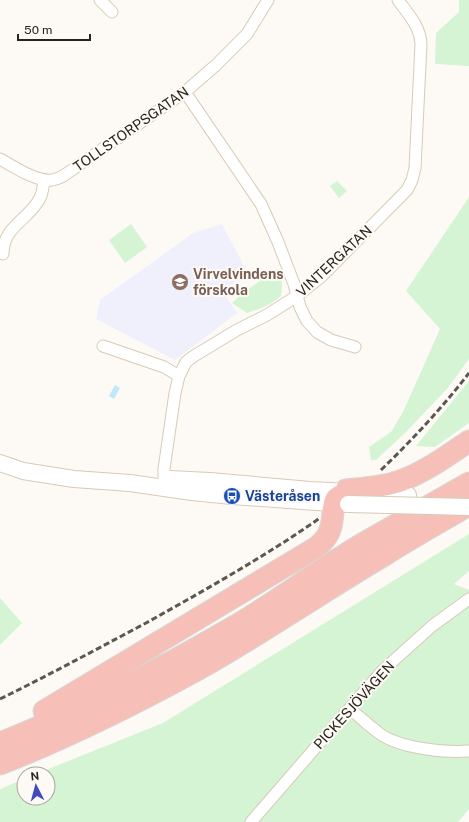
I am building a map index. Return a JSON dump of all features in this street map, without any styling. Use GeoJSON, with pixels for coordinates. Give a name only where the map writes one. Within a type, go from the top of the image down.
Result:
{"type":"FeatureCollection","features":[{"type":"Feature","properties":{"kind":"highway"},"geometry":{"type":"LineString","coordinates":[[0,734],[42,713],[317,547],[329,533],[346,498],[410,477],[469,441]]}},
{"type":"Feature","properties":{"kind":"highway"},"geometry":{"type":"LineString","coordinates":[[0,743],[68,714],[190,651],[235,626],[363,544],[469,483]]}},
{"type":"Feature","properties":{"kind":"highway"},"geometry":{"type":"LineString","coordinates":[[0,764],[62,738],[197,670],[383,556],[469,506]]}},
{"type":"Feature","properties":{"kind":"street"},"geometry":{"type":"LineString","coordinates":[[100,0],[112,12]]}},
{"type":"Feature","properties":{"kind":"street","name":"TOLLSTORPSGATAN"},"geometry":{"type":"LineString","coordinates":[[44,180],[52,180],[66,174],[185,92],[216,65],[247,34],[268,0]]}},
{"type":"Feature","properties":{"kind":"street","name":"VINTERGATAN"},"geometry":{"type":"LineString","coordinates":[[164,479],[168,437],[179,376],[186,362],[297,296],[321,277],[407,190],[412,180],[415,168],[421,36],[417,26],[398,0]]}},
{"type":"Feature","properties":{"kind":"street"},"geometry":{"type":"LineString","coordinates":[[185,92],[261,204],[281,248],[300,306],[307,321],[317,332],[331,340],[355,347]]}},
{"type":"Feature","properties":{"kind":"street"},"geometry":{"type":"LineString","coordinates":[[0,159],[26,173],[44,180],[40,198],[6,236],[3,246],[3,254]]}},
{"type":"Feature","properties":{"kind":"street"},"geometry":{"type":"LineString","coordinates":[[103,346],[164,367],[179,376]]}},
{"type":"Feature","properties":{"kind":"street"},"geometry":{"type":"LineString","coordinates":[[0,463],[23,471],[49,475],[130,483],[192,492],[346,498],[469,506]]}},
{"type":"Feature","properties":{"kind":"street"},"geometry":{"type":"LineString","coordinates":[[130,483],[164,479],[210,480],[310,490],[346,498],[408,495],[469,496]]}},
{"type":"Feature","properties":{"kind":"street","name":"PICKESJÖVÄGEN"},"geometry":{"type":"LineString","coordinates":[[251,822],[388,666],[432,626],[469,599]]}},
{"type":"Feature","properties":{"kind":"street"},"geometry":{"type":"LineString","coordinates":[[350,709],[380,734],[391,739],[414,747],[457,752],[469,751]]}},
{"type":"Feature","properties":{"kind":"shaded area","name":"Virvelvindens förskola"},"geometry":{"type":"Polygon","coordinates":[[[222,224],[246,270],[224,293],[237,313],[175,360],[96,319],[100,300],[193,233],[222,224]]]}},
{"type":"Feature","properties":{"kind":"green space"},"geometry":{"type":"Polygon","coordinates":[[[459,0],[469,0],[469,66],[435,64],[436,33],[459,12],[459,0]]]}},
{"type":"Feature","properties":{"kind":"green space"},"geometry":{"type":"Polygon","coordinates":[[[337,181],[347,191],[339,198],[330,186],[337,181]]]}},
{"type":"Feature","properties":{"kind":"green space"},"geometry":{"type":"Polygon","coordinates":[[[469,197],[469,359],[447,389],[405,433],[376,460],[371,460],[369,447],[391,432],[403,412],[440,329],[406,291],[469,197]]]}},
{"type":"Feature","properties":{"kind":"green space"},"geometry":{"type":"Polygon","coordinates":[[[131,224],[147,247],[125,263],[109,240],[131,224]]]}},
{"type":"Feature","properties":{"kind":"green space"},"geometry":{"type":"Polygon","coordinates":[[[277,269],[281,275],[281,296],[265,306],[247,313],[232,303],[244,292],[277,269]]]}},
{"type":"Feature","properties":{"kind":"green space"},"geometry":{"type":"Polygon","coordinates":[[[469,381],[469,423],[435,447],[416,446],[469,381]]]}},
{"type":"Feature","properties":{"kind":"green space"},"geometry":{"type":"Polygon","coordinates":[[[469,534],[469,571],[454,584],[469,590],[469,809],[458,822],[0,822],[0,789],[16,782],[16,806],[56,806],[56,766],[163,723],[469,534]]]}},
{"type":"Feature","properties":{"kind":"green space"},"geometry":{"type":"Polygon","coordinates":[[[0,598],[22,623],[0,645],[0,598]]]}},
{"type":"Feature","properties":{"kind":"water"},"geometry":{"type":"Polygon","coordinates":[[[115,385],[120,388],[114,399],[109,396],[115,385]]]}},
{"type":"Feature","properties":{"kind":"railway"},"geometry":{"type":"LineString","coordinates":[[381,470],[427,423],[469,373]]}},
{"type":"Feature","properties":{"kind":"railway"},"geometry":{"type":"LineString","coordinates":[[0,699],[146,623],[256,560],[320,518]]}},
{"type":"Feature","properties":{"kind":"place","name":"Virvelvindens förskola"},"geometry":{"type":"Point","coordinates":[180,282]}},
{"type":"Feature","properties":{"kind":"place","name":"Västeråsen"},"geometry":{"type":"Point","coordinates":[232,496]}}]}
